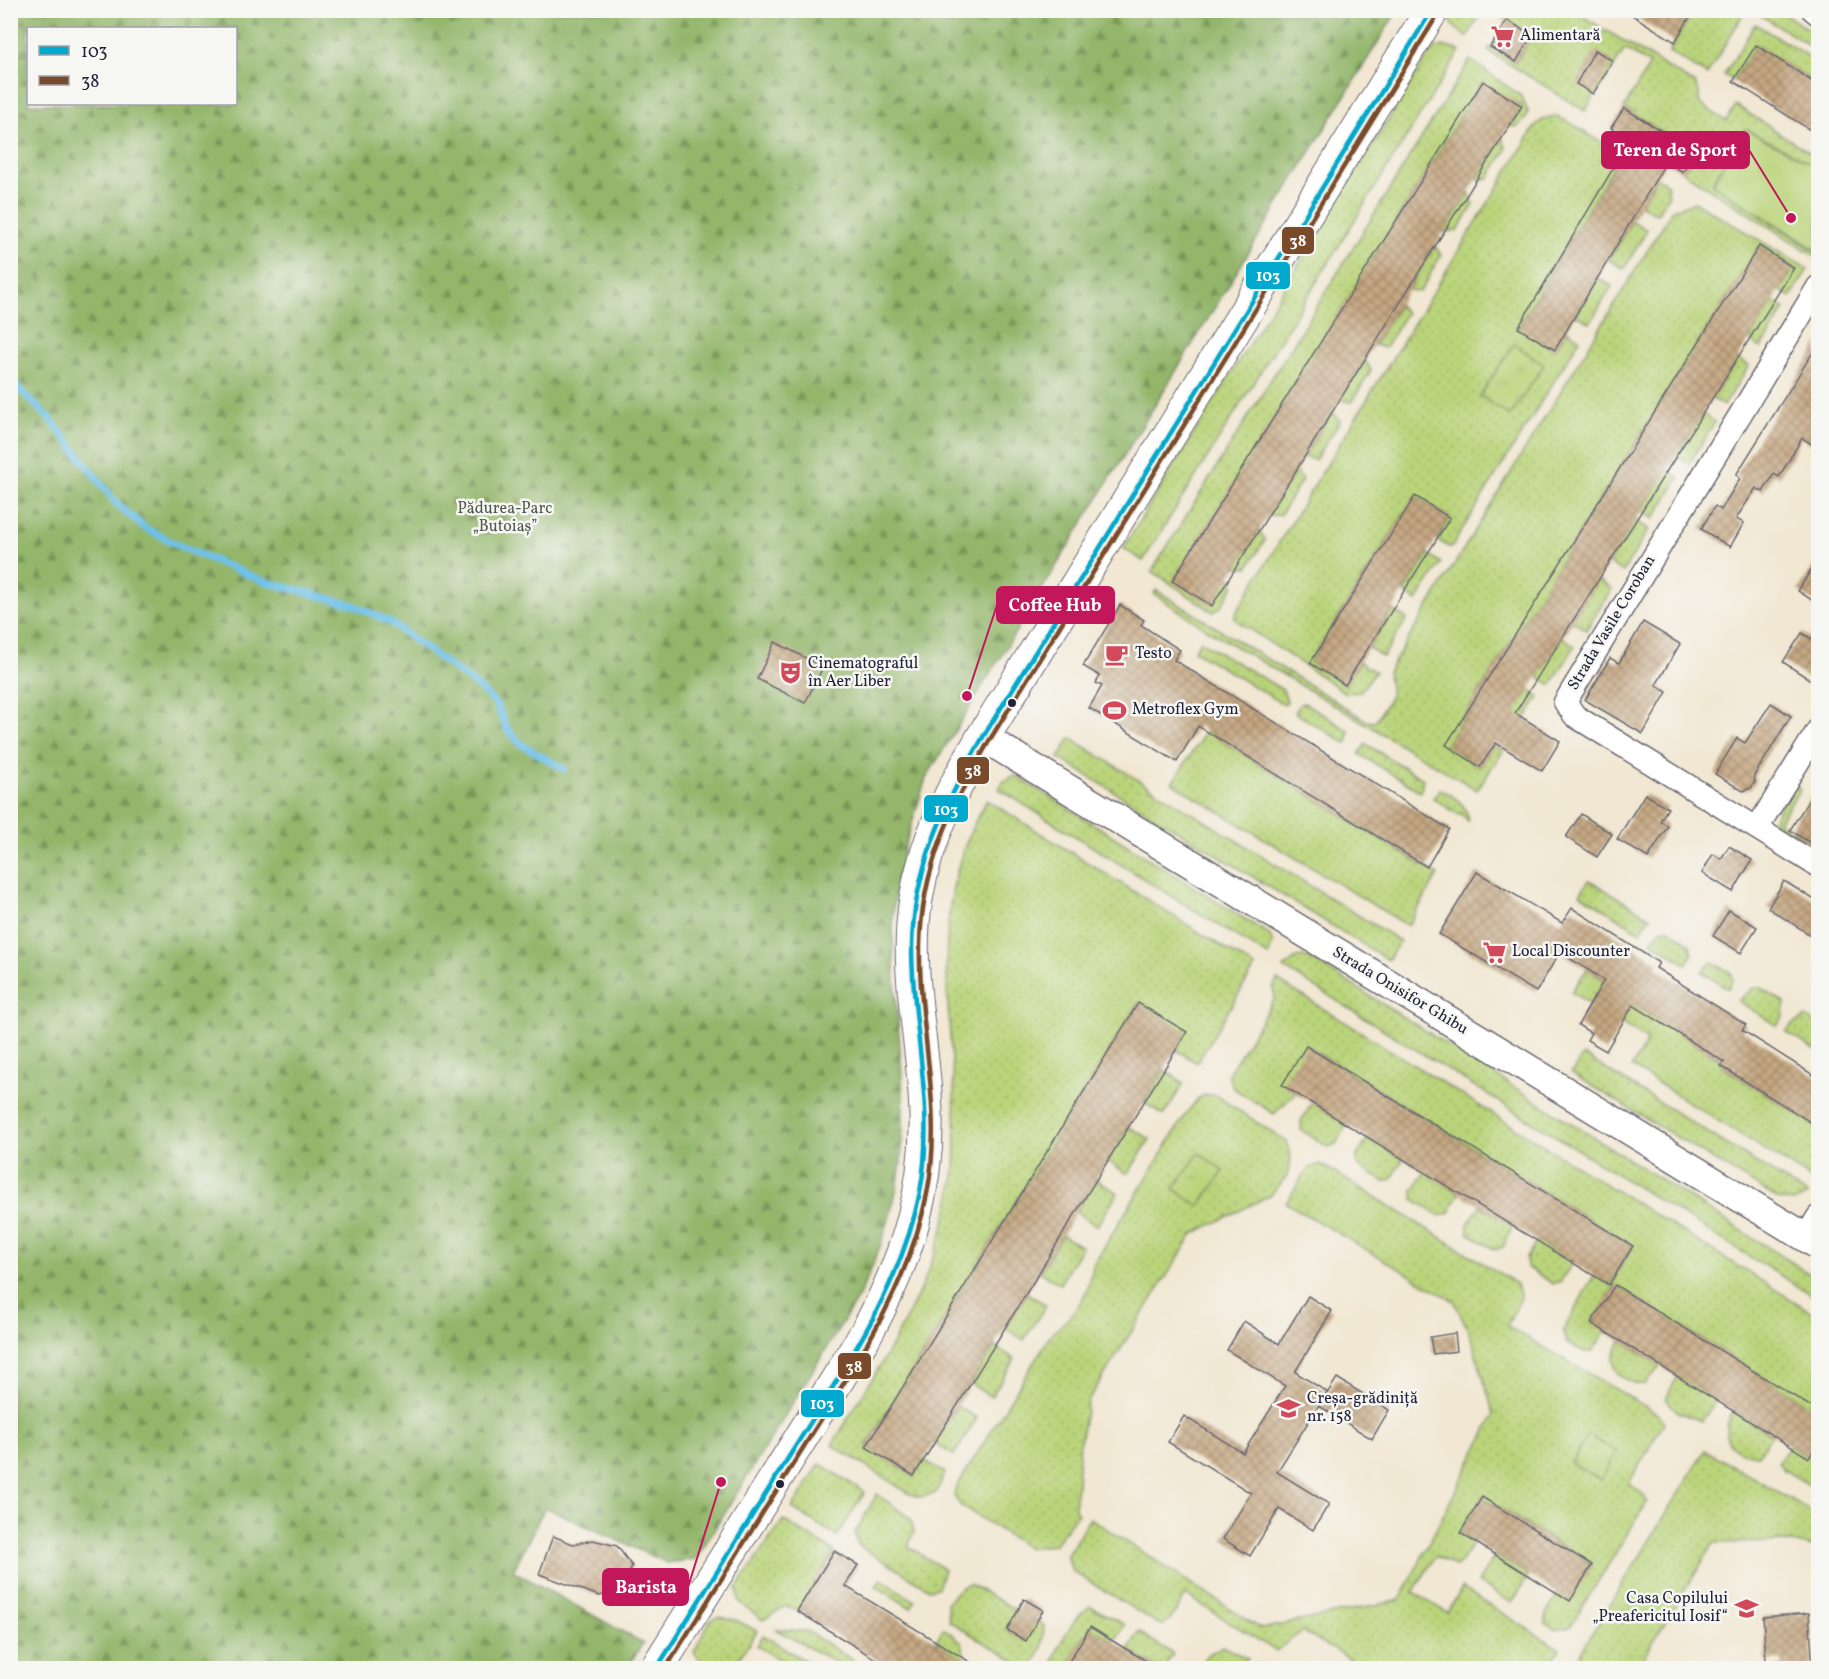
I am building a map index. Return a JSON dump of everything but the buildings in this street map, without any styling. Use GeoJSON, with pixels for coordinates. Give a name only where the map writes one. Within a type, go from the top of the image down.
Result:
{"type":"FeatureCollection","features":[{"type":"Feature","properties":{"kind":"main road"},"geometry":{"type":"LineString","coordinates":[[657,1668],[864,1337],[888,1295],[903,1259],[918,1208],[926,1135],[915,973],[915,902],[935,826],[983,737],[1432,10]]}},
{"type":"Feature","properties":{"kind":"street"},"geometry":{"type":"LineString","coordinates":[[1813,10],[1818,14]]}},
{"type":"Feature","properties":{"kind":"street","name":"Strada Vasile Coroban"},"geometry":{"type":"LineString","coordinates":[[1818,287],[1565,702],[1575,716],[1818,866]]}},
{"type":"Feature","properties":{"kind":"street"},"geometry":{"type":"LineString","coordinates":[[1758,828],[1818,730]]}},
{"type":"Feature","properties":{"kind":"street","name":"Strada Onisifor Ghibu"},"geometry":{"type":"LineString","coordinates":[[983,737],[1814,1233]]}},
{"type":"Feature","properties":{"kind":"green space","name":"Pădurea-Parc „Butoiaș”"},"geometry":{"type":"Polygon","coordinates":[[[11,11],[1397,11],[926,778],[900,863],[894,898],[893,946],[903,1100],[899,1178],[885,1230],[859,1296],[696,1559],[667,1563],[545,1507],[513,1571],[643,1643],[627,1668],[11,1668],[11,11]]]}},
{"type":"Feature","properties":{"kind":"green space"},"geometry":{"type":"Polygon","coordinates":[[[1455,11],[1483,11],[1467,37],[1452,25],[1450,18],[1455,11]]]}},
{"type":"Feature","properties":{"kind":"green space"},"geometry":{"type":"Polygon","coordinates":[[[1499,11],[1574,11],[1695,84],[1699,92],[1699,103],[1726,121],[1736,105],[1818,158],[1818,167],[1745,129],[1712,184],[1818,253],[1818,258],[1683,172],[1695,152],[1624,108],[1650,64],[1625,49],[1585,111],[1488,51],[1490,47],[1516,62],[1532,36],[1497,14],[1499,11]]]}},
{"type":"Feature","properties":{"kind":"green space"},"geometry":{"type":"Polygon","coordinates":[[[1694,11],[1733,11],[1742,16],[1707,75],[1669,52],[1694,11]]]}},
{"type":"Feature","properties":{"kind":"green space"},"geometry":{"type":"Polygon","coordinates":[[[1762,11],[1779,11],[1818,35],[1818,51],[1760,15],[1762,11]]]}},
{"type":"Feature","properties":{"kind":"green space"},"geometry":{"type":"Polygon","coordinates":[[[1755,24],[1818,62],[1818,85],[1756,45],[1733,81],[1724,75],[1755,24]]]}},
{"type":"Feature","properties":{"kind":"green space"},"geometry":{"type":"Polygon","coordinates":[[[1443,46],[1460,51],[1143,561],[1123,548],[1429,54],[1443,46]]]}},
{"type":"Feature","properties":{"kind":"green space"},"geometry":{"type":"Polygon","coordinates":[[[1470,60],[1521,96],[1528,111],[1526,118],[1517,127],[1510,126],[1522,106],[1482,82],[1173,581],[1230,577],[1234,585],[1220,608],[1213,612],[1152,571],[1470,60]]]}},
{"type":"Feature","properties":{"kind":"green space"},"geometry":{"type":"Polygon","coordinates":[[[1554,116],[1569,122],[1667,184],[1669,194],[1657,214],[1641,205],[1654,182],[1617,161],[1518,327],[1555,350],[1567,330],[1580,339],[1451,548],[1437,540],[1450,518],[1415,496],[1310,662],[1345,685],[1360,662],[1375,672],[1360,692],[1346,693],[1240,623],[1235,619],[1235,614],[1536,125],[1554,116]]]}},
{"type":"Feature","properties":{"kind":"green space"},"geometry":{"type":"Polygon","coordinates":[[[1745,129],[1818,167],[1818,251],[1712,184],[1745,129]]]}},
{"type":"Feature","properties":{"kind":"green space"},"geometry":{"type":"Polygon","coordinates":[[[1502,138],[1507,149],[1488,179],[1477,179],[1502,138]]]}},
{"type":"Feature","properties":{"kind":"green space"},"geometry":{"type":"Polygon","coordinates":[[[1469,192],[1474,205],[1457,231],[1444,232],[1469,192]]]}},
{"type":"Feature","properties":{"kind":"green space"},"geometry":{"type":"Polygon","coordinates":[[[1695,202],[1808,269],[1791,297],[1780,290],[1794,268],[1759,246],[1446,745],[1480,767],[1494,745],[1503,751],[1477,790],[1208,630],[1154,594],[1156,590],[1367,721],[1375,722],[1391,696],[1388,672],[1673,209],[1695,202]]]}},
{"type":"Feature","properties":{"kind":"green space"},"geometry":{"type":"Polygon","coordinates":[[[1632,221],[1647,230],[1624,269],[1609,260],[1632,221]]]}},
{"type":"Feature","properties":{"kind":"green space"},"geometry":{"type":"Polygon","coordinates":[[[1435,246],[1441,255],[1420,292],[1408,290],[1435,246]]]}},
{"type":"Feature","properties":{"kind":"green space"},"geometry":{"type":"Polygon","coordinates":[[[1598,278],[1612,286],[1590,323],[1576,315],[1598,278]]]}},
{"type":"Feature","properties":{"kind":"green space"},"geometry":{"type":"Polygon","coordinates":[[[1773,301],[1785,309],[1761,348],[1749,340],[1773,301]]]}},
{"type":"Feature","properties":{"kind":"green space"},"geometry":{"type":"Polygon","coordinates":[[[1399,305],[1406,313],[1385,348],[1374,345],[1399,305]]]}},
{"type":"Feature","properties":{"kind":"green space"},"geometry":{"type":"Polygon","coordinates":[[[1514,344],[1544,365],[1510,416],[1480,396],[1514,344]]]}},
{"type":"Feature","properties":{"kind":"green space"},"geometry":{"type":"Polygon","coordinates":[[[1737,358],[1749,366],[1724,406],[1712,399],[1737,358]]]}},
{"type":"Feature","properties":{"kind":"green space"},"geometry":{"type":"Polygon","coordinates":[[[1365,360],[1371,370],[1352,402],[1339,400],[1365,360]]]}},
{"type":"Feature","properties":{"kind":"green space"},"geometry":{"type":"Polygon","coordinates":[[[1332,412],[1340,421],[1315,460],[1304,457],[1332,412]]]}},
{"type":"Feature","properties":{"kind":"green space"},"geometry":{"type":"Polygon","coordinates":[[[1703,414],[1715,422],[1689,464],[1676,456],[1703,414]]]}},
{"type":"Feature","properties":{"kind":"green space"},"geometry":{"type":"Polygon","coordinates":[[[1667,470],[1679,478],[1654,519],[1641,511],[1667,470]]]}},
{"type":"Feature","properties":{"kind":"green space"},"geometry":{"type":"Polygon","coordinates":[[[1296,471],[1302,480],[1280,515],[1267,516],[1296,471]]]}},
{"type":"Feature","properties":{"kind":"green space"},"geometry":{"type":"Polygon","coordinates":[[[1635,520],[1649,529],[1623,572],[1609,563],[1635,520]]]}},
{"type":"Feature","properties":{"kind":"green space"},"geometry":{"type":"Polygon","coordinates":[[[1259,530],[1265,540],[1248,567],[1236,567],[1259,530]]]}},
{"type":"Feature","properties":{"kind":"green space"},"geometry":{"type":"Polygon","coordinates":[[[1428,554],[1441,563],[1417,601],[1404,592],[1428,554]]]}},
{"type":"Feature","properties":{"kind":"green space"},"geometry":{"type":"Polygon","coordinates":[[[1598,580],[1612,589],[1586,630],[1572,621],[1598,580]]]}},
{"type":"Feature","properties":{"kind":"green space"},"geometry":{"type":"Polygon","coordinates":[[[1393,610],[1407,619],[1383,657],[1369,648],[1393,610]]]}},
{"type":"Feature","properties":{"kind":"green space"},"geometry":{"type":"Polygon","coordinates":[[[1562,637],[1575,646],[1551,685],[1538,676],[1562,637]]]}},
{"type":"Feature","properties":{"kind":"green space"},"geometry":{"type":"Polygon","coordinates":[[[1200,641],[1283,690],[1287,701],[1285,705],[1194,651],[1200,641]]]}},
{"type":"Feature","properties":{"kind":"green space"},"geometry":{"type":"Polygon","coordinates":[[[1529,690],[1539,697],[1511,741],[1501,734],[1529,690]]]}},
{"type":"Feature","properties":{"kind":"green space"},"geometry":{"type":"Polygon","coordinates":[[[1305,703],[1349,731],[1347,744],[1295,713],[1300,704],[1305,703]]]}},
{"type":"Feature","properties":{"kind":"green space"},"geometry":{"type":"Polygon","coordinates":[[[1206,731],[1438,875],[1408,926],[1172,783],[1206,731]]]}},
{"type":"Feature","properties":{"kind":"green space"},"geometry":{"type":"Polygon","coordinates":[[[1070,738],[1400,941],[1388,960],[1059,758],[1070,738]]]}},
{"type":"Feature","properties":{"kind":"green space"},"geometry":{"type":"Polygon","coordinates":[[[1366,744],[1423,779],[1421,792],[1359,754],[1366,744]]]}},
{"type":"Feature","properties":{"kind":"green space"},"geometry":{"type":"Polygon","coordinates":[[[1015,775],[1269,934],[1273,943],[1268,956],[999,789],[1003,782],[1015,775]]]}},
{"type":"Feature","properties":{"kind":"green space"},"geometry":{"type":"Polygon","coordinates":[[[1793,782],[1800,789],[1778,823],[1818,848],[1818,856],[1771,824],[1793,782]]]}},
{"type":"Feature","properties":{"kind":"green space"},"geometry":{"type":"Polygon","coordinates":[[[1440,789],[1463,806],[1468,821],[1461,813],[1459,815],[1433,798],[1440,789]]]}},
{"type":"Feature","properties":{"kind":"green space"},"geometry":{"type":"Polygon","coordinates":[[[987,800],[1255,967],[1197,1063],[1176,1050],[1186,1032],[1138,1003],[866,1446],[913,1476],[924,1460],[945,1473],[936,1493],[920,1497],[910,1494],[832,1445],[906,1320],[935,1254],[946,1219],[955,1172],[956,1149],[947,979],[950,907],[957,871],[969,835],[987,800]]]}},
{"type":"Feature","properties":{"kind":"green space"},"geometry":{"type":"Polygon","coordinates":[[[1589,880],[1650,917],[1640,932],[1580,894],[1589,880]]]}},
{"type":"Feature","properties":{"kind":"green space"},"geometry":{"type":"Polygon","coordinates":[[[1669,929],[1690,944],[1692,955],[1686,964],[1651,941],[1661,930],[1669,929]]]}},
{"type":"Feature","properties":{"kind":"green space"},"geometry":{"type":"Polygon","coordinates":[[[1303,957],[1313,960],[1818,1279],[1818,1299],[1284,968],[1296,958],[1303,957]]]}},
{"type":"Feature","properties":{"kind":"green space"},"geometry":{"type":"Polygon","coordinates":[[[1712,962],[1731,973],[1733,979],[1728,989],[1702,972],[1712,962]]]}},
{"type":"Feature","properties":{"kind":"green space"},"geometry":{"type":"Polygon","coordinates":[[[1587,969],[1638,1001],[1635,1006],[1724,1062],[1721,1066],[1818,1127],[1818,1183],[1632,1067],[1648,1040],[1571,992],[1587,969]]]}},
{"type":"Feature","properties":{"kind":"green space"},"geometry":{"type":"Polygon","coordinates":[[[1277,980],[1818,1316],[1818,1411],[1615,1285],[1592,1323],[1606,1331],[1592,1352],[1584,1352],[1566,1342],[1563,1331],[1594,1275],[1610,1285],[1633,1246],[1307,1046],[1295,1093],[1274,1114],[1233,1088],[1228,1074],[1275,998],[1273,987],[1277,980]]]}},
{"type":"Feature","properties":{"kind":"green space"},"geometry":{"type":"Polygon","coordinates":[[[1759,987],[1785,1003],[1783,1017],[1777,1026],[1738,1001],[1753,988],[1759,987]]]}},
{"type":"Feature","properties":{"kind":"green space"},"geometry":{"type":"Polygon","coordinates":[[[1806,1017],[1818,1025],[1818,1052],[1786,1032],[1793,1024],[1806,1017]]]}},
{"type":"Feature","properties":{"kind":"green space"},"geometry":{"type":"Polygon","coordinates":[[[1583,1055],[1808,1195],[1794,1202],[1778,1199],[1571,1073],[1583,1055]]]}},
{"type":"Feature","properties":{"kind":"green space"},"geometry":{"type":"Polygon","coordinates":[[[1164,1070],[1184,1083],[1164,1115],[1144,1103],[1164,1070]]]}},
{"type":"Feature","properties":{"kind":"green space"},"geometry":{"type":"Polygon","coordinates":[[[1215,1095],[1287,1142],[1291,1159],[1287,1176],[1271,1195],[1193,1234],[1088,1401],[1080,1442],[1075,1510],[1078,1513],[1054,1545],[1028,1548],[960,1505],[954,1496],[955,1489],[1052,1333],[1080,1303],[1085,1294],[1093,1265],[1186,1114],[1198,1098],[1215,1095]]]}},
{"type":"Feature","properties":{"kind":"green space"},"geometry":{"type":"Polygon","coordinates":[[[1312,1103],[1347,1124],[1336,1144],[1328,1147],[1301,1130],[1301,1121],[1312,1103]]]}},
{"type":"Feature","properties":{"kind":"green space"},"geometry":{"type":"Polygon","coordinates":[[[1129,1127],[1150,1139],[1128,1174],[1107,1161],[1129,1127]]]}},
{"type":"Feature","properties":{"kind":"green space"},"geometry":{"type":"Polygon","coordinates":[[[1368,1138],[1403,1159],[1392,1179],[1384,1182],[1357,1165],[1357,1156],[1368,1138]]]}},
{"type":"Feature","properties":{"kind":"green space"},"geometry":{"type":"Polygon","coordinates":[[[1199,1153],[1224,1171],[1199,1206],[1174,1189],[1199,1153]]]}},
{"type":"Feature","properties":{"kind":"green space"},"geometry":{"type":"Polygon","coordinates":[[[1321,1164],[1517,1284],[1521,1298],[1507,1326],[1660,1415],[1664,1422],[1629,1483],[1644,1495],[1647,1502],[1570,1627],[1556,1630],[1546,1624],[1546,1614],[1558,1593],[1570,1600],[1592,1564],[1482,1497],[1460,1533],[1474,1542],[1457,1567],[1436,1556],[1413,1592],[1447,1613],[1462,1588],[1560,1649],[1547,1668],[1531,1668],[1519,1662],[1515,1668],[1365,1668],[1302,1631],[1276,1651],[1186,1595],[1170,1620],[1163,1625],[1158,1624],[1072,1571],[1067,1555],[1090,1518],[1261,1629],[1400,1600],[1494,1415],[1471,1337],[1454,1301],[1286,1203],[1307,1169],[1321,1164]]]}},
{"type":"Feature","properties":{"kind":"green space"},"geometry":{"type":"Polygon","coordinates":[[[1425,1172],[1459,1193],[1449,1213],[1440,1216],[1413,1199],[1413,1190],[1425,1172]]]}},
{"type":"Feature","properties":{"kind":"green space"},"geometry":{"type":"Polygon","coordinates":[[[1096,1179],[1118,1193],[1097,1226],[1076,1212],[1096,1179]]]}},
{"type":"Feature","properties":{"kind":"green space"},"geometry":{"type":"Polygon","coordinates":[[[1480,1206],[1513,1226],[1503,1247],[1495,1250],[1468,1233],[1468,1224],[1480,1206]]]}},
{"type":"Feature","properties":{"kind":"green space"},"geometry":{"type":"Polygon","coordinates":[[[1062,1235],[1082,1247],[1060,1284],[1040,1272],[1062,1235]]]}},
{"type":"Feature","properties":{"kind":"green space"},"geometry":{"type":"Polygon","coordinates":[[[1537,1241],[1573,1262],[1561,1281],[1553,1284],[1527,1267],[1526,1258],[1537,1241]]]}},
{"type":"Feature","properties":{"kind":"green space"},"geometry":{"type":"Polygon","coordinates":[[[1027,1293],[1046,1305],[1024,1340],[1005,1328],[1027,1293]]]}},
{"type":"Feature","properties":{"kind":"green space"},"geometry":{"type":"Polygon","coordinates":[[[1621,1341],[1660,1365],[1646,1384],[1630,1381],[1616,1370],[1613,1358],[1621,1341]]]}},
{"type":"Feature","properties":{"kind":"green space"},"geometry":{"type":"Polygon","coordinates":[[[994,1346],[1015,1359],[991,1397],[971,1384],[994,1346]]]}},
{"type":"Feature","properties":{"kind":"green space"},"geometry":{"type":"Polygon","coordinates":[[[1677,1376],[1716,1400],[1702,1421],[1678,1412],[1666,1399],[1677,1376]]]}},
{"type":"Feature","properties":{"kind":"green space"},"geometry":{"type":"Polygon","coordinates":[[[957,1406],[977,1418],[954,1455],[934,1443],[957,1406]]]}},
{"type":"Feature","properties":{"kind":"green space"},"geometry":{"type":"Polygon","coordinates":[[[1733,1411],[1772,1435],[1758,1455],[1739,1451],[1729,1442],[1727,1428],[1733,1411]]]}},
{"type":"Feature","properties":{"kind":"green space"},"geometry":{"type":"Polygon","coordinates":[[[1588,1435],[1617,1452],[1601,1480],[1571,1463],[1588,1435]]]}},
{"type":"Feature","properties":{"kind":"green space"},"geometry":{"type":"Polygon","coordinates":[[[1818,1442],[1818,1488],[1816,1489],[1784,1470],[1778,1462],[1790,1446],[1809,1458],[1818,1442]]]}},
{"type":"Feature","properties":{"kind":"green space"},"geometry":{"type":"Polygon","coordinates":[[[1705,1450],[1818,1515],[1818,1548],[1791,1542],[1714,1543],[1637,1668],[1571,1668],[1705,1450]]]}},
{"type":"Feature","properties":{"kind":"green space"},"geometry":{"type":"Polygon","coordinates":[[[820,1464],[865,1492],[837,1536],[792,1508],[820,1464]]]}},
{"type":"Feature","properties":{"kind":"green space"},"geometry":{"type":"Polygon","coordinates":[[[877,1494],[911,1519],[914,1532],[908,1546],[944,1569],[938,1588],[929,1589],[858,1545],[855,1533],[877,1494]]]}},
{"type":"Feature","properties":{"kind":"green space"},"geometry":{"type":"Polygon","coordinates":[[[783,1520],[834,1551],[797,1611],[785,1606],[763,1620],[739,1602],[737,1587],[783,1520]]]}},
{"type":"Feature","properties":{"kind":"green space"},"geometry":{"type":"Polygon","coordinates":[[[1495,1555],[1529,1575],[1512,1603],[1478,1582],[1495,1555]]]}},
{"type":"Feature","properties":{"kind":"green space"},"geometry":{"type":"Polygon","coordinates":[[[881,1579],[915,1601],[911,1608],[876,1586],[881,1579]]]}},
{"type":"Feature","properties":{"kind":"green space"},"geometry":{"type":"Polygon","coordinates":[[[969,1584],[1018,1611],[1007,1630],[1025,1641],[1038,1619],[1044,1626],[1042,1648],[1031,1668],[1026,1668],[949,1621],[947,1602],[960,1588],[969,1584]]]}},
{"type":"Feature","properties":{"kind":"green space"},"geometry":{"type":"Polygon","coordinates":[[[1090,1606],[1125,1625],[1114,1642],[1090,1627],[1067,1665],[1071,1668],[1051,1668],[1066,1634],[1083,1611],[1090,1606]]]}},
{"type":"Feature","properties":{"kind":"green space"},"geometry":{"type":"Polygon","coordinates":[[[719,1617],[736,1620],[757,1631],[733,1668],[711,1665],[701,1660],[694,1652],[710,1620],[719,1617]]]}},
{"type":"Feature","properties":{"kind":"green space"},"geometry":{"type":"Polygon","coordinates":[[[943,1628],[962,1642],[965,1660],[936,1641],[943,1628]]]}},
{"type":"Feature","properties":{"kind":"green space"},"geometry":{"type":"Polygon","coordinates":[[[775,1629],[807,1631],[865,1668],[846,1668],[775,1629]]]}},
{"type":"Feature","properties":{"kind":"green space"},"geometry":{"type":"Polygon","coordinates":[[[1139,1632],[1173,1654],[1164,1668],[1158,1668],[1128,1650],[1139,1632]]]}},
{"type":"Feature","properties":{"kind":"green space"},"geometry":{"type":"Polygon","coordinates":[[[763,1635],[817,1668],[794,1668],[757,1646],[763,1635]]]}},
{"type":"Feature","properties":{"kind":"green space"},"geometry":{"type":"Polygon","coordinates":[[[1223,1646],[1248,1659],[1241,1668],[1229,1668],[1219,1663],[1216,1668],[1197,1668],[1207,1655],[1223,1646]]]}},
{"type":"Feature","properties":{"kind":"waterway"},"geometry":{"type":"LineString","coordinates":[[10,380],[52,421],[117,504],[145,528],[182,547],[263,581],[351,604],[390,622],[477,686],[496,704],[507,729],[521,744],[564,769]]}},
{"type":"Feature","properties":{"kind":"transit line","name":"103"},"geometry":{"type":"LineString","coordinates":[[657,1668],[852,1356],[870,1325],[900,1261],[920,1192],[926,1130],[913,978],[914,919],[925,864],[944,812],[983,737],[1432,10]]}},
{"type":"Feature","properties":{"kind":"transit line","name":"38"},"geometry":{"type":"LineString","coordinates":[[666,1668],[860,1357],[893,1295],[907,1262],[927,1194],[933,1131],[920,976],[922,917],[933,864],[951,814],[989,741],[1438,14]]}},
{"type":"Feature","properties":{"kind":"place","name":"Alimentară"},"geometry":{"type":"Point","coordinates":[1502,36]}},
{"type":"Feature","properties":{"kind":"place","name":"Teren de Sport"},"geometry":{"type":"Point","coordinates":[1791,218]}},
{"type":"Feature","properties":{"kind":"place","name":"Testo"},"geometry":{"type":"Point","coordinates":[1117,654]}},
{"type":"Feature","properties":{"kind":"place","name":"Cinematograful în Aer Liber"},"geometry":{"type":"Point","coordinates":[790,673]}},
{"type":"Feature","properties":{"kind":"place","name":"Coffee Hub"},"geometry":{"type":"Point","coordinates":[967,696]}},
{"type":"Feature","properties":{"kind":"place","name":"Metroflex Gym"},"geometry":{"type":"Point","coordinates":[1114,710]}},
{"type":"Feature","properties":{"kind":"place","name":"Local Discounter"},"geometry":{"type":"Point","coordinates":[1494,952]}},
{"type":"Feature","properties":{"kind":"place","name":"Creșa-grădiniță nr. 158"},"geometry":{"type":"Point","coordinates":[1289,1408]}},
{"type":"Feature","properties":{"kind":"place","name":"Barista"},"geometry":{"type":"Point","coordinates":[721,1482]}},
{"type":"Feature","properties":{"kind":"place","name":"Casa Copilului „Preafericitul Iosif“"},"geometry":{"type":"Point","coordinates":[1746,1608]}}]}
